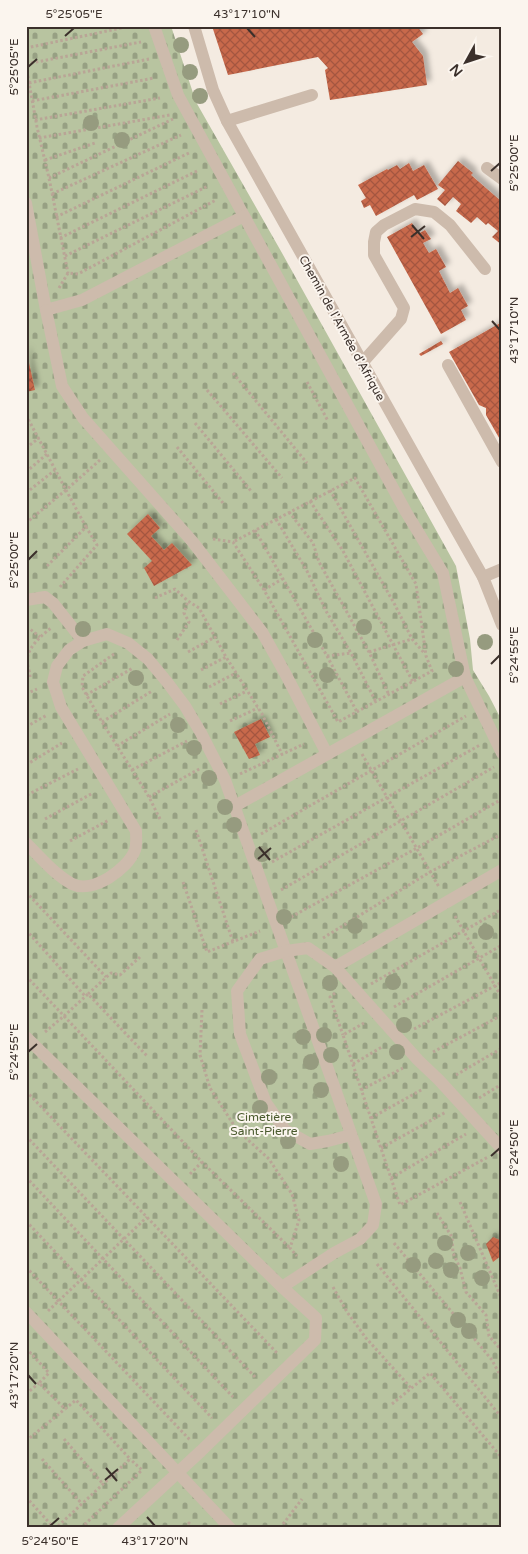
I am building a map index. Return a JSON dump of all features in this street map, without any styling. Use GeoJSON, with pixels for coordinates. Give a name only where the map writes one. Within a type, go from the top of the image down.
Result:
{"type":"FeatureCollection","features":[{"type":"Feature","properties":{"kind":"street"},"geometry":{"type":"LineString","coordinates":[[154,26],[178,95],[406,512],[443,573],[465,677],[502,753]]}},
{"type":"Feature","properties":{"kind":"street","name":"Chemin de l'Armée d'Afrique"},"geometry":{"type":"LineString","coordinates":[[194,26],[213,90],[227,121],[483,578],[502,625]]}},
{"type":"Feature","properties":{"kind":"street"},"geometry":{"type":"LineString","coordinates":[[227,121],[312,95]]}},
{"type":"Feature","properties":{"kind":"street"},"geometry":{"type":"LineString","coordinates":[[487,168],[502,179]]}},
{"type":"Feature","properties":{"kind":"street"},"geometry":{"type":"LineString","coordinates":[[26,203],[62,386],[83,418],[192,541],[262,632],[327,754]]}},
{"type":"Feature","properties":{"kind":"street"},"geometry":{"type":"LineString","coordinates":[[362,363],[401,319],[404,308],[374,255],[376,232],[384,225],[415,209],[434,212],[450,225],[485,269]]}},
{"type":"Feature","properties":{"kind":"street"},"geometry":{"type":"LineString","coordinates":[[46,310],[82,300],[244,216]]}},
{"type":"Feature","properties":{"kind":"street"},"geometry":{"type":"LineString","coordinates":[[448,365],[502,462]]}},
{"type":"Feature","properties":{"kind":"street"},"geometry":{"type":"LineString","coordinates":[[483,578],[502,569]]}},
{"type":"Feature","properties":{"kind":"street"},"geometry":{"type":"LineString","coordinates":[[26,600],[44,597],[53,603],[83,641]]}},
{"type":"Feature","properties":{"kind":"street"},"geometry":{"type":"LineString","coordinates":[[26,843],[55,872],[74,885],[90,886],[109,878],[127,864],[135,849],[136,831],[61,707],[53,682],[57,666],[69,650],[83,641],[107,634],[128,643],[148,659],[185,706],[225,780],[376,1204],[373,1225],[360,1239],[334,1252],[282,1287]]}},
{"type":"Feature","properties":{"kind":"street"},"geometry":{"type":"LineString","coordinates":[[235,806],[465,677]]}},
{"type":"Feature","properties":{"kind":"street"},"geometry":{"type":"LineString","coordinates":[[335,967],[502,870]]}},
{"type":"Feature","properties":{"kind":"street"},"geometry":{"type":"LineString","coordinates":[[352,1135],[310,1144],[284,1130],[266,1103],[240,1034],[237,991],[260,959],[286,951],[308,948],[335,967],[418,1060],[482,1126],[498,1151]]}},
{"type":"Feature","properties":{"kind":"street"},"geometry":{"type":"LineString","coordinates":[[28,1043],[316,1318],[316,1340],[118,1528]]}},
{"type":"Feature","properties":{"kind":"street"},"geometry":{"type":"LineString","coordinates":[[26,1312],[230,1528]]}},
{"type":"Feature","properties":{"kind":"path"},"geometry":{"type":"LineString","coordinates":[[26,29],[39,26]]}},
{"type":"Feature","properties":{"kind":"path"},"geometry":{"type":"LineString","coordinates":[[26,48],[131,26]]}},
{"type":"Feature","properties":{"kind":"path"},"geometry":{"type":"LineString","coordinates":[[46,310],[68,273],[39,138],[26,65],[159,39]]}},
{"type":"Feature","properties":{"kind":"path"},"geometry":{"type":"LineString","coordinates":[[29,84],[165,56]]}},
{"type":"Feature","properties":{"kind":"path"},"geometry":{"type":"LineString","coordinates":[[32,101],[171,75]]}},
{"type":"Feature","properties":{"kind":"path"},"geometry":{"type":"LineString","coordinates":[[36,120],[178,95]]}},
{"type":"Feature","properties":{"kind":"path"},"geometry":{"type":"LineString","coordinates":[[39,138],[188,112]]}},
{"type":"Feature","properties":{"kind":"path"},"geometry":{"type":"LineString","coordinates":[[49,178],[188,112]]}},
{"type":"Feature","properties":{"kind":"path"},"geometry":{"type":"LineString","coordinates":[[52,194],[197,128]]}},
{"type":"Feature","properties":{"kind":"path"},"geometry":{"type":"LineString","coordinates":[[45,160],[95,143]]}},
{"type":"Feature","properties":{"kind":"path"},"geometry":{"type":"LineString","coordinates":[[56,217],[206,145]]}},
{"type":"Feature","properties":{"kind":"path"},"geometry":{"type":"LineString","coordinates":[[60,238],[215,162]]}},
{"type":"Feature","properties":{"kind":"path"},"geometry":{"type":"LineString","coordinates":[[65,256],[224,178]]}},
{"type":"Feature","properties":{"kind":"path"},"geometry":{"type":"LineString","coordinates":[[68,273],[78,274],[231,192]]}},
{"type":"Feature","properties":{"kind":"path"},"geometry":{"type":"LineString","coordinates":[[233,373],[307,464]]}},
{"type":"Feature","properties":{"kind":"path"},"geometry":{"type":"LineString","coordinates":[[307,382],[328,421]]}},
{"type":"Feature","properties":{"kind":"path"},"geometry":{"type":"LineString","coordinates":[[207,390],[282,478]]}},
{"type":"Feature","properties":{"kind":"path"},"geometry":{"type":"LineString","coordinates":[[26,415],[86,527],[98,545],[60,588]]}},
{"type":"Feature","properties":{"kind":"path"},"geometry":{"type":"LineString","coordinates":[[195,422],[252,491]]}},
{"type":"Feature","properties":{"kind":"path"},"geometry":{"type":"LineString","coordinates":[[26,426],[30,423]]}},
{"type":"Feature","properties":{"kind":"path"},"geometry":{"type":"LineString","coordinates":[[26,448],[39,438]]}},
{"type":"Feature","properties":{"kind":"path"},"geometry":{"type":"LineString","coordinates":[[176,447],[223,503]]}},
{"type":"Feature","properties":{"kind":"path"},"geometry":{"type":"LineString","coordinates":[[26,472],[47,454]]}},
{"type":"Feature","properties":{"kind":"path"},"geometry":{"type":"LineString","coordinates":[[26,523],[99,461]]}},
{"type":"Feature","properties":{"kind":"path"},"geometry":{"type":"LineString","coordinates":[[26,493],[56,470]]}},
{"type":"Feature","properties":{"kind":"path"},"geometry":{"type":"LineString","coordinates":[[192,541],[215,538],[233,542],[355,478],[416,584],[426,656],[432,671],[338,722],[264,590],[233,542]]}},
{"type":"Feature","properties":{"kind":"path"},"geometry":{"type":"LineString","coordinates":[[330,490],[412,639],[426,656]]}},
{"type":"Feature","properties":{"kind":"path"},"geometry":{"type":"LineString","coordinates":[[310,501],[343,551],[413,682]]}},
{"type":"Feature","properties":{"kind":"path"},"geometry":{"type":"LineString","coordinates":[[289,512],[313,543],[319,562],[369,652],[389,695]]}},
{"type":"Feature","properties":{"kind":"path"},"geometry":{"type":"LineString","coordinates":[[276,519],[307,571],[326,611],[351,653],[376,702]]}},
{"type":"Feature","properties":{"kind":"path"},"geometry":{"type":"LineString","coordinates":[[47,566],[86,527]]}},
{"type":"Feature","properties":{"kind":"path"},"geometry":{"type":"LineString","coordinates":[[256,530],[357,712]]}},
{"type":"Feature","properties":{"kind":"path"},"geometry":{"type":"LineString","coordinates":[[264,590],[282,579]]}},
{"type":"Feature","properties":{"kind":"path"},"geometry":{"type":"LineString","coordinates":[[155,598],[175,589],[188,601],[200,608],[226,657],[258,708],[282,754]]}},
{"type":"Feature","properties":{"kind":"path"},"geometry":{"type":"LineString","coordinates":[[177,640],[189,622],[184,613],[188,601]]}},
{"type":"Feature","properties":{"kind":"path"},"geometry":{"type":"LineString","coordinates":[[30,676],[27,660],[33,646],[40,637],[65,617]]}},
{"type":"Feature","properties":{"kind":"path"},"geometry":{"type":"LineString","coordinates":[[26,630],[30,629],[40,637]]}},
{"type":"Feature","properties":{"kind":"path"},"geometry":{"type":"LineString","coordinates":[[188,652],[215,637]]}},
{"type":"Feature","properties":{"kind":"path"},"geometry":{"type":"LineString","coordinates":[[369,652],[412,639]]}},
{"type":"Feature","properties":{"kind":"path"},"geometry":{"type":"LineString","coordinates":[[128,643],[83,676],[82,687],[149,797],[160,819]]}},
{"type":"Feature","properties":{"kind":"path"},"geometry":{"type":"LineString","coordinates":[[327,656],[351,653]]}},
{"type":"Feature","properties":{"kind":"path"},"geometry":{"type":"LineString","coordinates":[[200,670],[226,657]]}},
{"type":"Feature","properties":{"kind":"path"},"geometry":{"type":"LineString","coordinates":[[86,695],[148,659]]}},
{"type":"Feature","properties":{"kind":"path"},"geometry":{"type":"LineString","coordinates":[[210,687],[236,674]]}},
{"type":"Feature","properties":{"kind":"path"},"geometry":{"type":"LineString","coordinates":[[102,722],[167,682]]}},
{"type":"Feature","properties":{"kind":"path"},"geometry":{"type":"LineString","coordinates":[[220,704],[247,691]]}},
{"type":"Feature","properties":{"kind":"path"},"geometry":{"type":"LineString","coordinates":[[117,746],[185,706]]}},
{"type":"Feature","properties":{"kind":"path"},"geometry":{"type":"LineString","coordinates":[[26,727],[61,707]]}},
{"type":"Feature","properties":{"kind":"path"},"geometry":{"type":"LineString","coordinates":[[230,721],[258,708]]}},
{"type":"Feature","properties":{"kind":"path"},"geometry":{"type":"LineString","coordinates":[[248,842],[480,708]]}},
{"type":"Feature","properties":{"kind":"path"},"geometry":{"type":"LineString","coordinates":[[132,770],[201,733]]}},
{"type":"Feature","properties":{"kind":"path"},"geometry":{"type":"LineString","coordinates":[[26,765],[78,734]]}},
{"type":"Feature","properties":{"kind":"path"},"geometry":{"type":"LineString","coordinates":[[250,770],[318,737]]}},
{"type":"Feature","properties":{"kind":"path"},"geometry":{"type":"LineString","coordinates":[[257,870],[494,737]]}},
{"type":"Feature","properties":{"kind":"path"},"geometry":{"type":"LineString","coordinates":[[353,740],[502,998]]}},
{"type":"Feature","properties":{"kind":"path"},"geometry":{"type":"LineString","coordinates":[[27,795],[94,761]]}},
{"type":"Feature","properties":{"kind":"path"},"geometry":{"type":"LineString","coordinates":[[149,797],[216,761]]}},
{"type":"Feature","properties":{"kind":"path"},"geometry":{"type":"LineString","coordinates":[[267,898],[502,763]]}},
{"type":"Feature","properties":{"kind":"path"},"geometry":{"type":"LineString","coordinates":[[45,819],[108,785]]}},
{"type":"Feature","properties":{"kind":"path"},"geometry":{"type":"LineString","coordinates":[[183,882],[207,952],[277,925],[502,798]]}},
{"type":"Feature","properties":{"kind":"path"},"geometry":{"type":"LineString","coordinates":[[70,842],[124,811]]}},
{"type":"Feature","properties":{"kind":"path"},"geometry":{"type":"LineString","coordinates":[[196,830],[233,942]]}},
{"type":"Feature","properties":{"kind":"path"},"geometry":{"type":"LineString","coordinates":[[308,948],[430,872],[502,834]]}},
{"type":"Feature","properties":{"kind":"path"},"geometry":{"type":"LineString","coordinates":[[26,892],[106,977]]}},
{"type":"Feature","properties":{"kind":"path"},"geometry":{"type":"LineString","coordinates":[[498,1151],[400,1205],[330,997],[354,988],[464,932],[502,910]]}},
{"type":"Feature","properties":{"kind":"path"},"geometry":{"type":"LineString","coordinates":[[26,930],[148,1057]]}},
{"type":"Feature","properties":{"kind":"path"},"geometry":{"type":"LineString","coordinates":[[343,1035],[502,945]]}},
{"type":"Feature","properties":{"kind":"path"},"geometry":{"type":"LineString","coordinates":[[28,1043],[64,1016],[111,972],[120,975],[140,957]]}},
{"type":"Feature","properties":{"kind":"path"},"geometry":{"type":"LineString","coordinates":[[26,976],[202,1162],[290,1248],[308,1270]]}},
{"type":"Feature","properties":{"kind":"path"},"geometry":{"type":"LineString","coordinates":[[352,1064],[502,982]]}},
{"type":"Feature","properties":{"kind":"path"},"geometry":{"type":"LineString","coordinates":[[202,1010],[200,1054],[210,1088],[237,1130],[269,1159],[292,1194],[299,1220],[290,1248]]}},
{"type":"Feature","properties":{"kind":"path"},"geometry":{"type":"LineString","coordinates":[[361,1090],[502,1016]]}},
{"type":"Feature","properties":{"kind":"path"},"geometry":{"type":"LineString","coordinates":[[371,1118],[502,1048]]}},
{"type":"Feature","properties":{"kind":"path"},"geometry":{"type":"LineString","coordinates":[[381,1148],[502,1084]]}},
{"type":"Feature","properties":{"kind":"path"},"geometry":{"type":"LineString","coordinates":[[26,1090],[289,1366]]}},
{"type":"Feature","properties":{"kind":"path"},"geometry":{"type":"LineString","coordinates":[[391,1178],[482,1126]]}},
{"type":"Feature","properties":{"kind":"path"},"geometry":{"type":"LineString","coordinates":[[26,1136],[265,1388]]}},
{"type":"Feature","properties":{"kind":"path"},"geometry":{"type":"LineString","coordinates":[[26,1178],[244,1409]]}},
{"type":"Feature","properties":{"kind":"path"},"geometry":{"type":"LineString","coordinates":[[460,1202],[500,1295],[502,1305]]}},
{"type":"Feature","properties":{"kind":"path"},"geometry":{"type":"LineString","coordinates":[[437,1213],[452,1237],[453,1253],[460,1268],[466,1292],[486,1315],[489,1336],[502,1351]]}},
{"type":"Feature","properties":{"kind":"path"},"geometry":{"type":"LineString","coordinates":[[36,1322],[147,1217]]}},
{"type":"Feature","properties":{"kind":"path"},"geometry":{"type":"LineString","coordinates":[[26,1221],[223,1429]]}},
{"type":"Feature","properties":{"kind":"path"},"geometry":{"type":"LineString","coordinates":[[394,1243],[492,1360],[502,1378]]}},
{"type":"Feature","properties":{"kind":"path"},"geometry":{"type":"LineString","coordinates":[[376,1264],[502,1418]]}},
{"type":"Feature","properties":{"kind":"path"},"geometry":{"type":"LineString","coordinates":[[26,1267],[201,1451]]}},
{"type":"Feature","properties":{"kind":"path"},"geometry":{"type":"LineString","coordinates":[[333,1287],[347,1312],[366,1338],[411,1388]]}},
{"type":"Feature","properties":{"kind":"path"},"geometry":{"type":"LineString","coordinates":[[26,1348],[49,1373],[26,1394]]}},
{"type":"Feature","properties":{"kind":"path"},"geometry":{"type":"LineString","coordinates":[[26,1357],[31,1353]]}},
{"type":"Feature","properties":{"kind":"path"},"geometry":{"type":"LineString","coordinates":[[392,1404],[430,1373],[502,1458]]}},
{"type":"Feature","properties":{"kind":"path"},"geometry":{"type":"LineString","coordinates":[[40,1383],[65,1409]]}},
{"type":"Feature","properties":{"kind":"path"},"geometry":{"type":"LineString","coordinates":[[26,1441],[76,1400],[142,1470],[81,1528]]}},
{"type":"Feature","properties":{"kind":"path"},"geometry":{"type":"LineString","coordinates":[[64,1439],[103,1484]]}},
{"type":"Feature","properties":{"kind":"path"},"geometry":{"type":"LineString","coordinates":[[42,1458],[82,1504]]}},
{"type":"Feature","properties":{"kind":"path"},"geometry":{"type":"LineString","coordinates":[[26,1496],[55,1528],[130,1458]]}},
{"type":"Feature","properties":{"kind":"path"},"geometry":{"type":"LineString","coordinates":[[280,1528],[302,1499]]}},
{"type":"Feature","properties":{"kind":"path"},"geometry":{"type":"LineString","coordinates":[[185,1528],[189,1523],[193,1528]]}},
{"type":"Feature","properties":{"kind":"green space","name":"Cimetière Saint-Pierre"},"geometry":{"type":"Polygon","coordinates":[[[26,26],[171,26],[196,102],[456,566],[470,639],[473,670],[502,721],[502,1528],[26,1528],[26,26]]]}},
{"type":"Feature","properties":{"kind":"building"},"geometry":{"type":"Polygon","coordinates":[[[212,26],[417,26],[423,34],[412,42],[423,56],[427,85],[330,100],[325,70],[328,68],[318,57],[228,75],[212,26]]]}},
{"type":"Feature","properties":{"kind":"building"},"geometry":{"type":"Polygon","coordinates":[[[458,161],[502,202],[502,245],[492,237],[498,231],[488,223],[486,225],[477,217],[471,223],[456,211],[461,204],[453,197],[445,206],[437,199],[445,190],[438,185],[458,161]]]}},
{"type":"Feature","properties":{"kind":"building"},"geometry":{"type":"Polygon","coordinates":[[[409,163],[413,171],[424,165],[438,189],[417,200],[414,195],[376,216],[370,205],[364,208],[361,201],[366,198],[358,185],[387,169],[397,165],[400,169],[409,163]]]}},
{"type":"Feature","properties":{"kind":"building"},"geometry":{"type":"Polygon","coordinates":[[[412,223],[418,234],[425,230],[431,239],[423,243],[429,253],[436,249],[446,267],[439,271],[450,293],[458,288],[468,306],[461,310],[466,320],[441,334],[387,237],[412,223]]]}},
{"type":"Feature","properties":{"kind":"building"},"geometry":{"type":"Polygon","coordinates":[[[502,322],[502,443],[486,415],[486,408],[479,405],[449,352],[502,322]]]}},
{"type":"Feature","properties":{"kind":"building"},"geometry":{"type":"Polygon","coordinates":[[[441,341],[443,344],[421,356],[419,354],[441,341]]]}},
{"type":"Feature","properties":{"kind":"building"},"geometry":{"type":"Polygon","coordinates":[[[26,349],[35,390],[26,392],[26,349]]]}},
{"type":"Feature","properties":{"kind":"building"},"geometry":{"type":"Polygon","coordinates":[[[148,514],[160,528],[151,536],[164,550],[172,543],[192,565],[154,586],[144,568],[152,561],[127,534],[148,514]]]}},
{"type":"Feature","properties":{"kind":"building"},"geometry":{"type":"Polygon","coordinates":[[[261,719],[270,737],[255,744],[260,755],[249,759],[234,732],[261,719]]]}},
{"type":"Feature","properties":{"kind":"building"},"geometry":{"type":"Polygon","coordinates":[[[493,1237],[502,1241],[502,1255],[493,1262],[486,1244],[493,1237]]]}}]}
